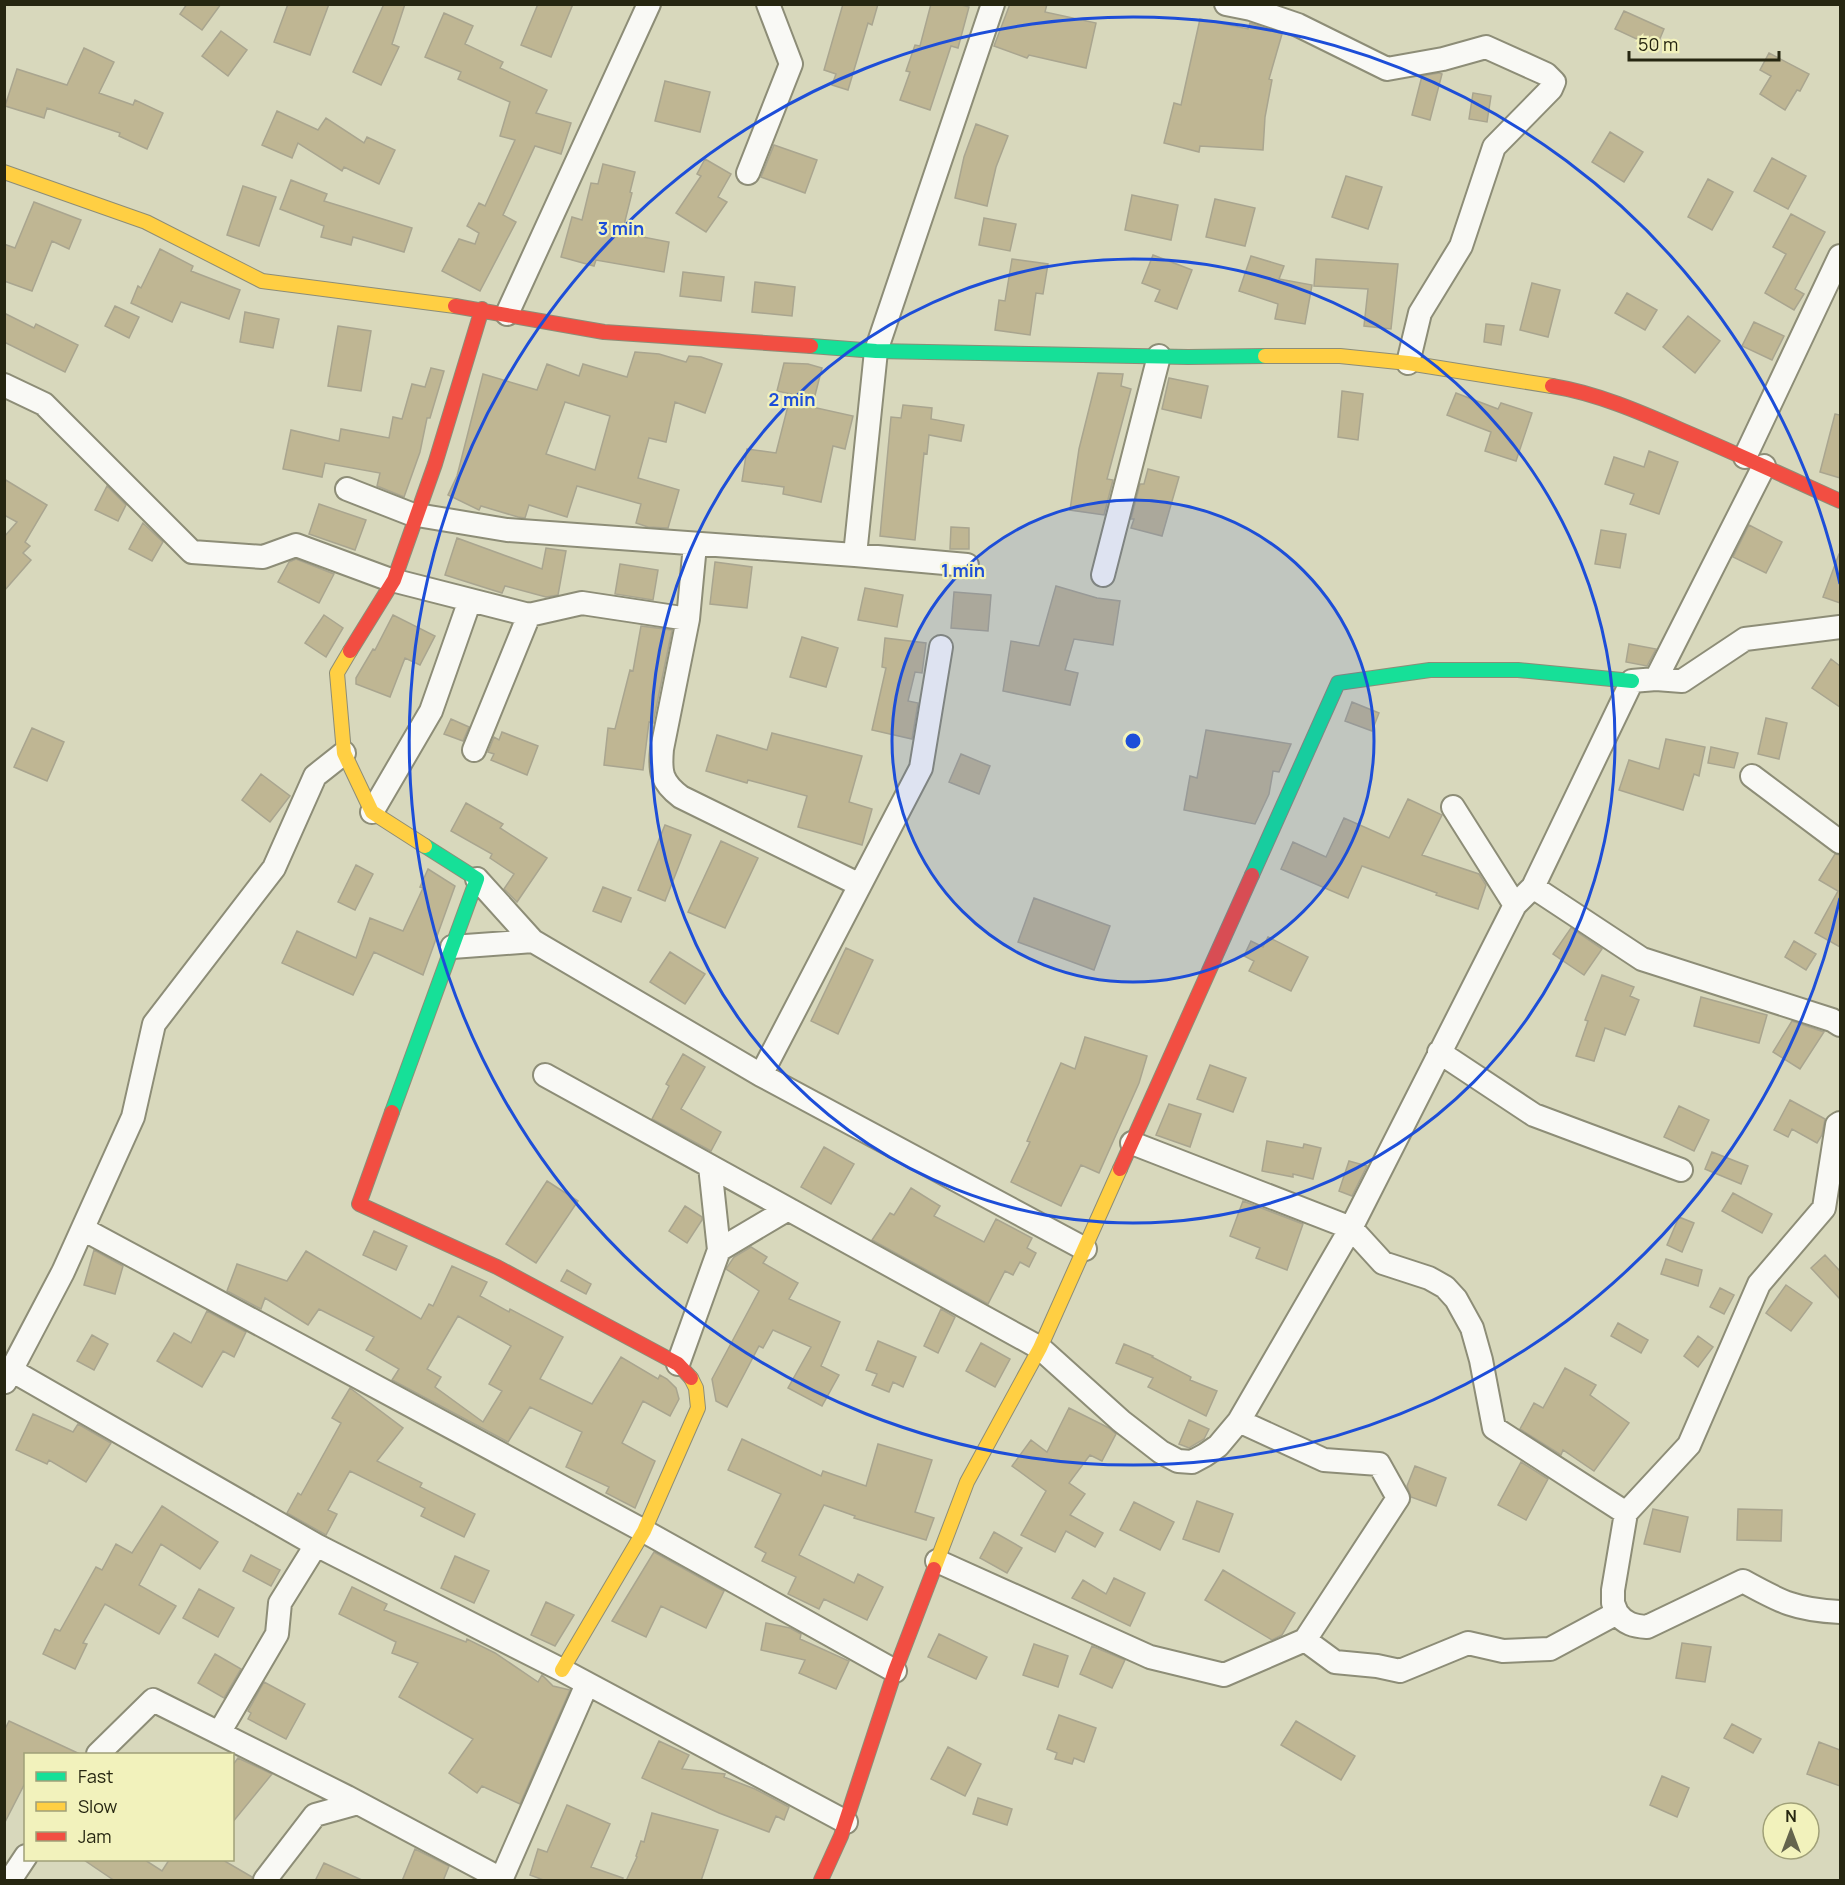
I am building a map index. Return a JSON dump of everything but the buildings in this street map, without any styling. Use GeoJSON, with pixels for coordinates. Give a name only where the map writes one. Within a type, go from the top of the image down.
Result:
{"type":"FeatureCollection","features":[{"type":"Feature","properties":{"kind":"street"},"geometry":{"type":"LineString","coordinates":[[507,314],[649,4]]}},
{"type":"Feature","properties":{"kind":"street"},"geometry":{"type":"LineString","coordinates":[[748,173],[791,64],[768,4]]}},
{"type":"Feature","properties":{"kind":"street"},"geometry":{"type":"LineString","coordinates":[[855,555],[876,351],[993,4]]}},
{"type":"Feature","properties":{"kind":"street"},"geometry":{"type":"LineString","coordinates":[[1226,4],[1251,7],[1298,25],[1387,69],[1443,59],[1486,47],[1546,74],[1554,82],[1551,89],[1494,147],[1461,246],[1420,313],[1408,363]]}},
{"type":"Feature","properties":{"kind":"street"},"geometry":{"type":"LineString","coordinates":[[4,172],[146,222],[262,281],[482,309],[604,332],[876,351],[1159,356],[1340,356],[1408,363],[1571,389],[1644,414],[1840,501]]}},
{"type":"Feature","properties":{"kind":"street"},"geometry":{"type":"LineString","coordinates":[[1656,679],[1754,461],[1840,256]]}},
{"type":"Feature","properties":{"kind":"street"},"geometry":{"type":"LineString","coordinates":[[482,309],[417,515],[394,580],[337,673],[344,753],[372,812],[477,879],[533,941],[761,1075],[1084,1249]]}},
{"type":"Feature","properties":{"kind":"street"},"geometry":{"type":"LineString","coordinates":[[1103,575],[1159,356]]}},
{"type":"Feature","properties":{"kind":"street"},"geometry":{"type":"LineString","coordinates":[[4,385],[44,404],[192,552],[263,557],[296,545],[394,580],[529,615],[582,603],[688,619]]}},
{"type":"Feature","properties":{"kind":"street"},"geometry":{"type":"LineString","coordinates":[[347,489],[417,515],[507,530],[967,565]]}},
{"type":"Feature","properties":{"kind":"street"},"geometry":{"type":"LineString","coordinates":[[695,545],[688,619],[662,749],[661,766],[664,781],[681,796],[860,885]]}},
{"type":"Feature","properties":{"kind":"street"},"geometry":{"type":"LineString","coordinates":[[372,812],[431,711],[470,600]]}},
{"type":"Feature","properties":{"kind":"street"},"geometry":{"type":"LineString","coordinates":[[474,750],[529,615]]}},
{"type":"Feature","properties":{"kind":"street"},"geometry":{"type":"LineString","coordinates":[[821,1881],[846,1822],[895,1671],[967,1482],[1040,1348],[1338,683],[1430,670],[1518,670],[1632,681],[1656,679],[1682,681],[1745,639],[1840,627]]}},
{"type":"Feature","properties":{"kind":"street"},"geometry":{"type":"LineString","coordinates":[[761,1075],[921,768],[941,647]]}},
{"type":"Feature","properties":{"kind":"street"},"geometry":{"type":"LineString","coordinates":[[545,1075],[1040,1348],[1121,1421],[1161,1452],[1178,1461],[1192,1462],[1218,1446],[1239,1421],[1351,1228],[1515,904],[1533,887],[1632,681]]}},
{"type":"Feature","properties":{"kind":"street"},"geometry":{"type":"LineString","coordinates":[[344,753],[315,776],[274,868],[153,1024],[133,1117],[63,1272],[8,1377],[316,1545],[588,1684],[846,1822]]}},
{"type":"Feature","properties":{"kind":"street"},"geometry":{"type":"LineString","coordinates":[[1752,776],[1840,842]]}},
{"type":"Feature","properties":{"kind":"street"},"geometry":{"type":"LineString","coordinates":[[1453,807],[1515,904]]}},
{"type":"Feature","properties":{"kind":"street"},"geometry":{"type":"LineString","coordinates":[[477,879],[359,1204],[497,1267],[678,1364],[689,1374],[697,1388],[698,1408],[644,1531],[562,1671]]}},
{"type":"Feature","properties":{"kind":"street"},"geometry":{"type":"LineString","coordinates":[[1533,887],[1642,959],[1838,1019]]}},
{"type":"Feature","properties":{"kind":"street"},"geometry":{"type":"LineString","coordinates":[[452,947],[533,941]]}},
{"type":"Feature","properties":{"kind":"street"},"geometry":{"type":"LineString","coordinates":[[1439,1052],[1534,1115],[1681,1170]]}},
{"type":"Feature","properties":{"kind":"street"},"geometry":{"type":"LineString","coordinates":[[1840,1123],[1837,1125],[1824,1208],[1759,1284],[1689,1445],[1626,1513],[1613,1590],[1613,1604],[1617,1613],[1623,1621],[1636,1626],[1647,1627],[1743,1581],[1793,1606],[1840,1612]]}},
{"type":"Feature","properties":{"kind":"street"},"geometry":{"type":"LineString","coordinates":[[1132,1143],[1351,1228],[1383,1263],[1428,1278],[1445,1287],[1456,1299],[1472,1328],[1494,1428],[1626,1513]]}},
{"type":"Feature","properties":{"kind":"street"},"geometry":{"type":"LineString","coordinates":[[678,1364],[719,1250],[710,1166]]}},
{"type":"Feature","properties":{"kind":"street"},"geometry":{"type":"LineString","coordinates":[[719,1250],[788,1209]]}},
{"type":"Feature","properties":{"kind":"street"},"geometry":{"type":"LineString","coordinates":[[83,1229],[644,1531],[895,1671]]}},
{"type":"Feature","properties":{"kind":"street"},"geometry":{"type":"LineString","coordinates":[[937,1561],[1150,1657],[1224,1675],[1305,1641],[1398,1498],[1379,1464],[1324,1460],[1239,1421]]}},
{"type":"Feature","properties":{"kind":"street"},"geometry":{"type":"LineString","coordinates":[[219,1733],[277,1634],[280,1603],[316,1545]]}},
{"type":"Feature","properties":{"kind":"street"},"geometry":{"type":"LineString","coordinates":[[1305,1641],[1335,1662],[1400,1671],[1468,1643],[1503,1651],[1550,1649],[1617,1613]]}},
{"type":"Feature","properties":{"kind":"street"},"geometry":{"type":"LineString","coordinates":[[100,1753],[153,1700],[358,1803],[501,1880],[588,1684]]}},
{"type":"Feature","properties":{"kind":"street"},"geometry":{"type":"LineString","coordinates":[[265,1881],[315,1815],[358,1803]]}},
{"type":"Feature","properties":{"kind":"street"},"geometry":{"type":"LineString","coordinates":[[10,1881],[24,1859]]}},
{"type":"Feature","properties":{"kind":"traffic: fast"},"geometry":{"type":"LineString","coordinates":[[811,346],[876,351],[1188,357],[1265,356]]}},
{"type":"Feature","properties":{"kind":"traffic: fast"},"geometry":{"type":"LineString","coordinates":[[1252,875],[1338,683],[1430,670],[1518,670],[1632,681]]}},
{"type":"Feature","properties":{"kind":"traffic: fast"},"geometry":{"type":"LineString","coordinates":[[392,1112],[477,879],[425,846]]}},
{"type":"Feature","properties":{"kind":"traffic: slow"},"geometry":{"type":"LineString","coordinates":[[4,172],[146,222],[262,281],[455,306]]}},
{"type":"Feature","properties":{"kind":"traffic: slow"},"geometry":{"type":"LineString","coordinates":[[1265,356],[1340,356],[1408,363],[1552,386]]}},
{"type":"Feature","properties":{"kind":"traffic: slow"},"geometry":{"type":"LineString","coordinates":[[350,651],[337,673],[344,753],[372,812],[425,846]]}},
{"type":"Feature","properties":{"kind":"traffic: slow"},"geometry":{"type":"LineString","coordinates":[[934,1569],[967,1482],[1040,1348],[1120,1169]]}},
{"type":"Feature","properties":{"kind":"traffic: slow"},"geometry":{"type":"LineString","coordinates":[[562,1670],[644,1531],[698,1408],[696,1388],[691,1378]]}},
{"type":"Feature","properties":{"kind":"traffic: jam"},"geometry":{"type":"LineString","coordinates":[[455,306],[604,332],[811,346]]}},
{"type":"Feature","properties":{"kind":"traffic: jam"},"geometry":{"type":"LineString","coordinates":[[350,651],[394,580],[435,464],[482,309]]}},
{"type":"Feature","properties":{"kind":"traffic: jam"},"geometry":{"type":"LineString","coordinates":[[1552,386],[1585,393],[1634,410],[1840,501]]}},
{"type":"Feature","properties":{"kind":"traffic: jam"},"geometry":{"type":"LineString","coordinates":[[1120,1169],[1252,875]]}},
{"type":"Feature","properties":{"kind":"traffic: jam"},"geometry":{"type":"LineString","coordinates":[[392,1112],[359,1204],[497,1267],[678,1364],[691,1378]]}},
{"type":"Feature","properties":{"kind":"traffic: jam"},"geometry":{"type":"LineString","coordinates":[[821,1880],[841,1836],[895,1671],[934,1569]]}}]}
